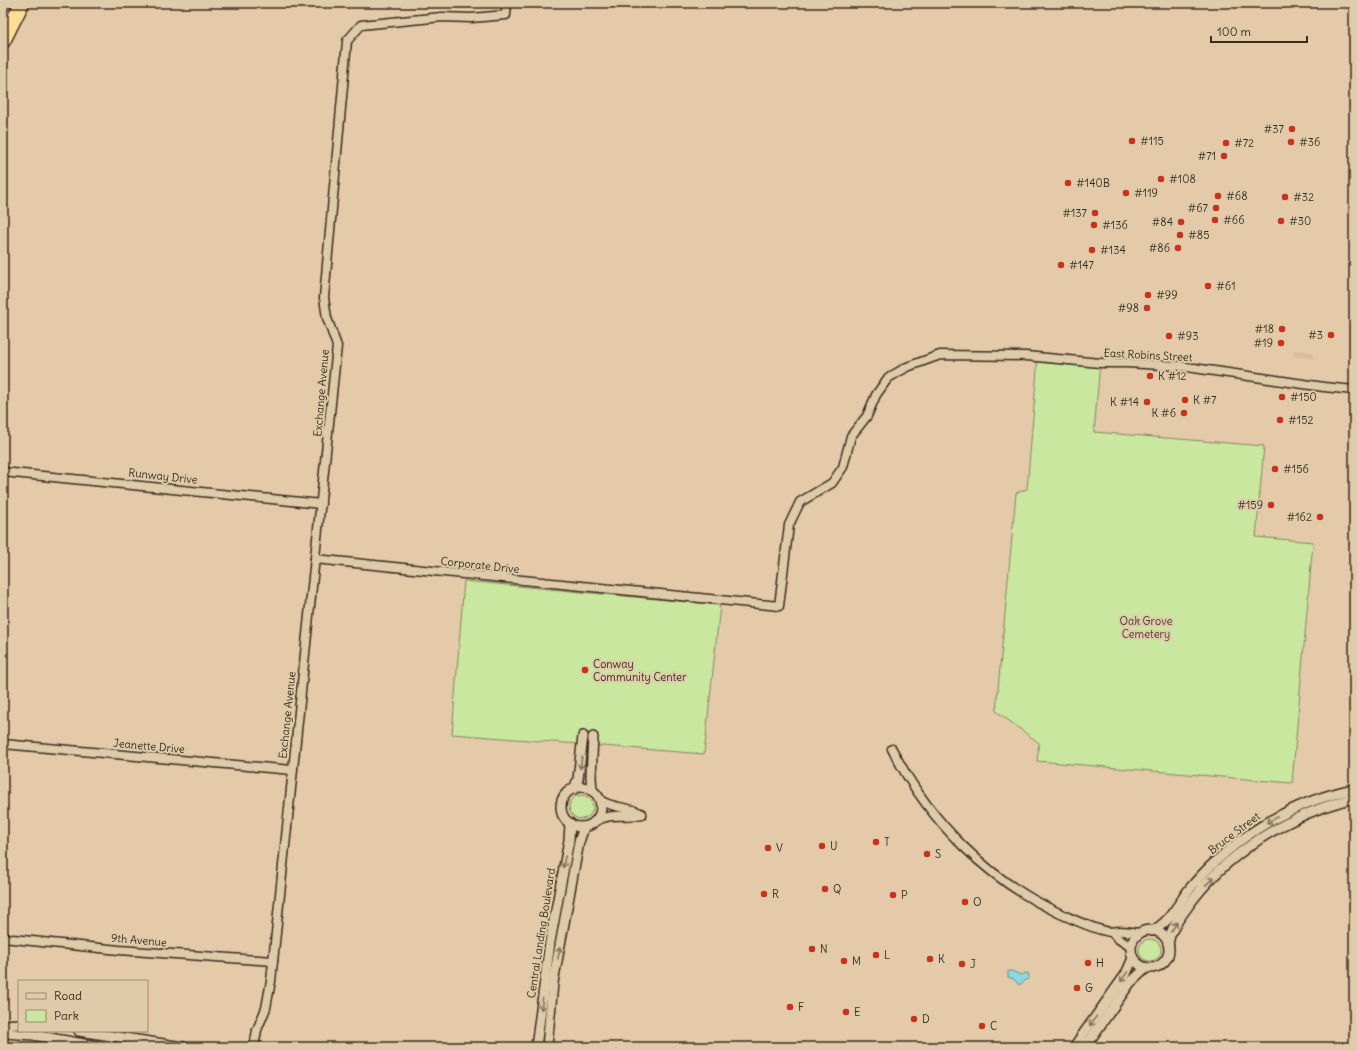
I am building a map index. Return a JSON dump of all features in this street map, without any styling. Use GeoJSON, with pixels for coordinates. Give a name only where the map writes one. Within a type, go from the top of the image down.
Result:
{"type":"FeatureCollection","features":[{"type":"Feature","properties":{"kind":"highway"},"geometry":{"type":"LineString","coordinates":[[3,41],[22,3]]}},
{"type":"Feature","properties":{"kind":"street","name":"Exchange Avenue"},"geometry":{"type":"LineString","coordinates":[[292,770],[337,346],[327,318],[324,298],[347,41],[361,25],[442,17],[471,18],[506,15],[507,3]]}},
{"type":"Feature","properties":{"kind":"street","name":"East Robins Street"},"geometry":{"type":"LineString","coordinates":[[940,355],[1026,356],[1100,363],[1180,366],[1354,390]]}},
{"type":"Feature","properties":{"kind":"street","name":"Corporate Drive"},"geometry":{"type":"LineString","coordinates":[[314,559],[779,606],[789,525],[800,502],[832,483],[843,467],[851,436],[867,416],[876,394],[888,378],[907,367],[940,355]]}},
{"type":"Feature","properties":{"kind":"street","name":"Runway Drive"},"geometry":{"type":"LineString","coordinates":[[3,472],[321,504]]}},
{"type":"Feature","properties":{"kind":"street"},"geometry":{"type":"LineString","coordinates":[[574,789],[586,788],[592,791],[606,805],[635,810],[642,814],[634,816],[605,816],[584,827],[577,827],[570,823],[563,815],[562,803],[564,797],[574,789],[578,779],[583,736]]}},
{"type":"Feature","properties":{"kind":"street"},"geometry":{"type":"LineString","coordinates":[[592,791],[591,777],[593,737]]}},
{"type":"Feature","properties":{"kind":"street","name":"Jeanette Drive"},"geometry":{"type":"LineString","coordinates":[[3,744],[292,770]]}},
{"type":"Feature","properties":{"kind":"street"},"geometry":{"type":"LineString","coordinates":[[892,749],[903,772],[933,815],[966,850],[987,868],[1014,888],[1048,908],[1082,923],[1112,932],[1118,931],[1140,933],[1152,931],[1163,936],[1168,944],[1167,957],[1162,964],[1154,968],[1146,968],[1138,964],[1133,958],[1131,947],[1134,939],[1140,933]]}},
{"type":"Feature","properties":{"kind":"street"},"geometry":{"type":"LineString","coordinates":[[254,1047],[257,1030],[266,1008],[273,961],[292,770]]}},
{"type":"Feature","properties":{"kind":"street","name":"Bruce Street"},"geometry":{"type":"LineString","coordinates":[[1152,931],[1164,925],[1192,886],[1224,853],[1269,821],[1320,797],[1354,789]]}},
{"type":"Feature","properties":{"kind":"street"},"geometry":{"type":"LineString","coordinates":[[1294,819],[1295,815],[1317,805],[1320,797],[1330,801],[1354,797]]}},
{"type":"Feature","properties":{"kind":"street","name":"Bruce Street"},"geometry":{"type":"LineString","coordinates":[[1168,944],[1169,937],[1175,924],[1209,881],[1256,842],[1294,819],[1320,808],[1354,797]]}},
{"type":"Feature","properties":{"kind":"street"},"geometry":{"type":"LineString","coordinates":[[594,822],[601,812],[600,800]]}},
{"type":"Feature","properties":{"kind":"street","name":"Central Landing Boulevard"},"geometry":{"type":"LineString","coordinates":[[536,1047],[544,980],[570,823]]}},
{"type":"Feature","properties":{"kind":"street","name":"Central Landing Boulevard"},"geometry":{"type":"LineString","coordinates":[[547,1047],[553,983],[579,842],[584,827]]}},
{"type":"Feature","properties":{"kind":"street"},"geometry":{"type":"LineString","coordinates":[[1112,932],[1117,938],[1131,947]]}},
{"type":"Feature","properties":{"kind":"street","name":"9th Avenue"},"geometry":{"type":"LineString","coordinates":[[3,938],[119,950],[273,961]]}},
{"type":"Feature","properties":{"kind":"street"},"geometry":{"type":"LineString","coordinates":[[1074,1047],[1126,974],[1133,958]]}},
{"type":"Feature","properties":{"kind":"street"},"geometry":{"type":"LineString","coordinates":[[1086,1047],[1130,983],[1146,968]]}},
{"type":"Feature","properties":{"kind":"street"},"geometry":{"type":"LineString","coordinates":[[3,1025],[18,1024]]}},
{"type":"Feature","properties":{"kind":"street"},"geometry":{"type":"LineString","coordinates":[[86,1032],[183,1047]]}},
{"type":"Feature","properties":{"kind":"street"},"geometry":{"type":"LineString","coordinates":[[3,1033],[33,1035],[101,1047]]}},
{"type":"Feature","properties":{"kind":"street"},"geometry":{"type":"LineString","coordinates":[[135,1047],[141,1045],[153,1047]]}},
{"type":"Feature","properties":{"kind":"shaded area"},"geometry":{"type":"Polygon","coordinates":[[[1294,350],[1313,352],[1313,358],[1293,356],[1294,350]]]}},
{"type":"Feature","properties":{"kind":"green space","name":"Oak Grove Cemetery"},"geometry":{"type":"Polygon","coordinates":[[[1038,358],[1100,363],[1094,432],[1264,446],[1256,537],[1313,542],[1292,783],[1037,761],[1039,743],[996,711],[1016,493],[1027,489],[1038,358]]]}},
{"type":"Feature","properties":{"kind":"green space","name":"Conway Community Center"},"geometry":{"type":"Polygon","coordinates":[[[464,581],[720,605],[704,754],[452,734],[464,581]]]}},
{"type":"Feature","properties":{"kind":"green space"},"geometry":{"type":"Polygon","coordinates":[[[581,795],[589,799],[593,807],[589,815],[581,819],[573,815],[569,807],[573,799],[581,795]]]}},
{"type":"Feature","properties":{"kind":"green space"},"geometry":{"type":"Polygon","coordinates":[[[1146,939],[1154,939],[1161,946],[1161,954],[1154,961],[1146,961],[1139,954],[1139,946],[1146,939]]]}},
{"type":"Feature","properties":{"kind":"water"},"geometry":{"type":"Polygon","coordinates":[[[1008,971],[1012,971],[1020,975],[1028,973],[1029,978],[1019,985],[1014,979],[1008,977],[1008,971]]]}},
{"type":"Feature","properties":{"kind":"place","name":"#37"},"geometry":{"type":"Point","coordinates":[1292,129]}},
{"type":"Feature","properties":{"kind":"place","name":"#115"},"geometry":{"type":"Point","coordinates":[1132,141]}},
{"type":"Feature","properties":{"kind":"place","name":"#36"},"geometry":{"type":"Point","coordinates":[1291,142]}},
{"type":"Feature","properties":{"kind":"place","name":"#72"},"geometry":{"type":"Point","coordinates":[1226,143]}},
{"type":"Feature","properties":{"kind":"place","name":"#71"},"geometry":{"type":"Point","coordinates":[1224,156]}},
{"type":"Feature","properties":{"kind":"place","name":"#108"},"geometry":{"type":"Point","coordinates":[1161,179]}},
{"type":"Feature","properties":{"kind":"place","name":"#140B"},"geometry":{"type":"Point","coordinates":[1068,183]}},
{"type":"Feature","properties":{"kind":"place","name":"#119"},"geometry":{"type":"Point","coordinates":[1126,193]}},
{"type":"Feature","properties":{"kind":"place","name":"#68"},"geometry":{"type":"Point","coordinates":[1218,196]}},
{"type":"Feature","properties":{"kind":"place","name":"#32"},"geometry":{"type":"Point","coordinates":[1285,197]}},
{"type":"Feature","properties":{"kind":"place","name":"#67"},"geometry":{"type":"Point","coordinates":[1216,208]}},
{"type":"Feature","properties":{"kind":"place","name":"#137"},"geometry":{"type":"Point","coordinates":[1095,213]}},
{"type":"Feature","properties":{"kind":"place","name":"#66"},"geometry":{"type":"Point","coordinates":[1215,220]}},
{"type":"Feature","properties":{"kind":"place","name":"#30"},"geometry":{"type":"Point","coordinates":[1281,221]}},
{"type":"Feature","properties":{"kind":"place","name":"#84"},"geometry":{"type":"Point","coordinates":[1181,222]}},
{"type":"Feature","properties":{"kind":"place","name":"#136"},"geometry":{"type":"Point","coordinates":[1094,225]}},
{"type":"Feature","properties":{"kind":"place","name":"#85"},"geometry":{"type":"Point","coordinates":[1180,235]}},
{"type":"Feature","properties":{"kind":"place","name":"#86"},"geometry":{"type":"Point","coordinates":[1178,248]}},
{"type":"Feature","properties":{"kind":"place","name":"#134"},"geometry":{"type":"Point","coordinates":[1092,250]}},
{"type":"Feature","properties":{"kind":"place","name":"#147"},"geometry":{"type":"Point","coordinates":[1061,265]}},
{"type":"Feature","properties":{"kind":"place","name":"#61"},"geometry":{"type":"Point","coordinates":[1208,286]}},
{"type":"Feature","properties":{"kind":"place","name":"#99"},"geometry":{"type":"Point","coordinates":[1148,295]}},
{"type":"Feature","properties":{"kind":"place","name":"#98"},"geometry":{"type":"Point","coordinates":[1147,308]}},
{"type":"Feature","properties":{"kind":"place","name":"#18"},"geometry":{"type":"Point","coordinates":[1282,329]}},
{"type":"Feature","properties":{"kind":"place","name":"#3"},"geometry":{"type":"Point","coordinates":[1331,335]}},
{"type":"Feature","properties":{"kind":"place","name":"#93"},"geometry":{"type":"Point","coordinates":[1169,336]}},
{"type":"Feature","properties":{"kind":"place","name":"#19"},"geometry":{"type":"Point","coordinates":[1281,343]}},
{"type":"Feature","properties":{"kind":"place","name":"K #12"},"geometry":{"type":"Point","coordinates":[1150,376]}},
{"type":"Feature","properties":{"kind":"place","name":"#150"},"geometry":{"type":"Point","coordinates":[1282,397]}},
{"type":"Feature","properties":{"kind":"place","name":"K #7"},"geometry":{"type":"Point","coordinates":[1185,400]}},
{"type":"Feature","properties":{"kind":"place","name":"K #14"},"geometry":{"type":"Point","coordinates":[1147,402]}},
{"type":"Feature","properties":{"kind":"place","name":"K #6"},"geometry":{"type":"Point","coordinates":[1184,413]}},
{"type":"Feature","properties":{"kind":"place","name":"#152"},"geometry":{"type":"Point","coordinates":[1280,420]}},
{"type":"Feature","properties":{"kind":"place","name":"#156"},"geometry":{"type":"Point","coordinates":[1275,469]}},
{"type":"Feature","properties":{"kind":"place","name":"#159"},"geometry":{"type":"Point","coordinates":[1271,505]}},
{"type":"Feature","properties":{"kind":"place","name":"#162"},"geometry":{"type":"Point","coordinates":[1320,517]}},
{"type":"Feature","properties":{"kind":"place","name":"Conway Community Center"},"geometry":{"type":"Point","coordinates":[585,670]}},
{"type":"Feature","properties":{"kind":"place","name":"T"},"geometry":{"type":"Point","coordinates":[876,842]}},
{"type":"Feature","properties":{"kind":"place","name":"U"},"geometry":{"type":"Point","coordinates":[822,846]}},
{"type":"Feature","properties":{"kind":"place","name":"V"},"geometry":{"type":"Point","coordinates":[768,848]}},
{"type":"Feature","properties":{"kind":"place","name":"S"},"geometry":{"type":"Point","coordinates":[927,854]}},
{"type":"Feature","properties":{"kind":"place","name":"Q"},"geometry":{"type":"Point","coordinates":[825,889]}},
{"type":"Feature","properties":{"kind":"place","name":"R"},"geometry":{"type":"Point","coordinates":[764,894]}},
{"type":"Feature","properties":{"kind":"place","name":"P"},"geometry":{"type":"Point","coordinates":[893,895]}},
{"type":"Feature","properties":{"kind":"place","name":"O"},"geometry":{"type":"Point","coordinates":[965,902]}},
{"type":"Feature","properties":{"kind":"place","name":"N"},"geometry":{"type":"Point","coordinates":[812,949]}},
{"type":"Feature","properties":{"kind":"place","name":"L"},"geometry":{"type":"Point","coordinates":[876,955]}},
{"type":"Feature","properties":{"kind":"place","name":"K"},"geometry":{"type":"Point","coordinates":[930,959]}},
{"type":"Feature","properties":{"kind":"place","name":"M"},"geometry":{"type":"Point","coordinates":[844,961]}},
{"type":"Feature","properties":{"kind":"place","name":"H"},"geometry":{"type":"Point","coordinates":[1088,963]}},
{"type":"Feature","properties":{"kind":"place","name":"J"},"geometry":{"type":"Point","coordinates":[962,964]}},
{"type":"Feature","properties":{"kind":"place","name":"G"},"geometry":{"type":"Point","coordinates":[1077,988]}},
{"type":"Feature","properties":{"kind":"place","name":"F"},"geometry":{"type":"Point","coordinates":[790,1007]}},
{"type":"Feature","properties":{"kind":"place","name":"E"},"geometry":{"type":"Point","coordinates":[846,1012]}},
{"type":"Feature","properties":{"kind":"place","name":"D"},"geometry":{"type":"Point","coordinates":[914,1019]}},
{"type":"Feature","properties":{"kind":"place","name":"C"},"geometry":{"type":"Point","coordinates":[982,1026]}}]}
